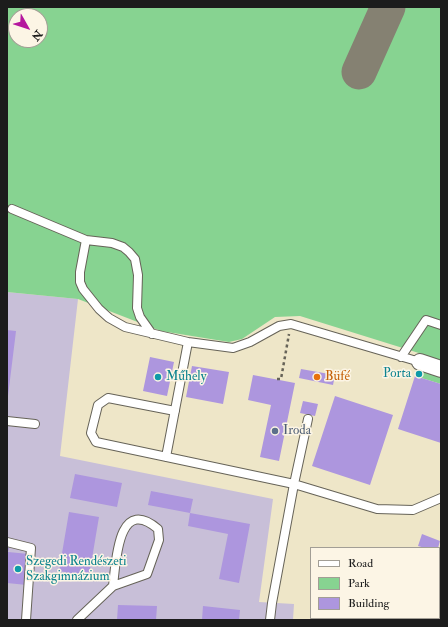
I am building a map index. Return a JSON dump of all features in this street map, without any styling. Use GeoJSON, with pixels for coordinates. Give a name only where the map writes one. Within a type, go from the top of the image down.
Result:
{"type":"FeatureCollection","features":[{"type":"Feature","properties":{"kind":"street"},"geometry":{"type":"LineString","coordinates":[[420,362],[441,369]]}},
{"type":"Feature","properties":{"kind":"lane"},"geometry":{"type":"LineString","coordinates":[[12,209],[86,240],[112,243],[123,247],[130,252],[135,259],[138,275],[137,308],[140,317],[152,334]]}},
{"type":"Feature","properties":{"kind":"lane"},"geometry":{"type":"LineString","coordinates":[[86,240],[80,272],[80,282],[83,289],[99,309],[109,318],[125,328],[188,342],[233,348],[250,342],[279,326],[291,324],[420,362]]}},
{"type":"Feature","properties":{"kind":"lane"},"geometry":{"type":"LineString","coordinates":[[401,357],[426,320],[441,325]]}},
{"type":"Feature","properties":{"kind":"lane"},"geometry":{"type":"LineString","coordinates":[[166,457],[188,342]]}},
{"type":"Feature","properties":{"kind":"lane"},"geometry":{"type":"LineString","coordinates":[[175,411],[108,398],[98,405],[92,433],[96,442],[294,484],[377,509],[413,510],[441,498]]}},
{"type":"Feature","properties":{"kind":"lane"},"geometry":{"type":"LineString","coordinates":[[270,620],[294,484],[308,419]]}},
{"type":"Feature","properties":{"kind":"lane"},"geometry":{"type":"LineString","coordinates":[[7,421],[35,424]]}},
{"type":"Feature","properties":{"kind":"lane"},"geometry":{"type":"LineString","coordinates":[[77,620],[113,586],[147,574],[159,540],[158,529],[149,522],[139,519],[130,521],[124,528],[117,552],[113,586]]}},
{"type":"Feature","properties":{"kind":"lane"},"geometry":{"type":"LineString","coordinates":[[7,542],[31,548],[26,620]]}},
{"type":"Feature","properties":{"kind":"path"},"geometry":{"type":"LineString","coordinates":[[277,380],[281,379],[291,324]]}},
{"type":"Feature","properties":{"kind":"shaded area"},"geometry":{"type":"Polygon","coordinates":[[[7,292],[78,299],[60,456],[273,499],[259,602],[294,604],[293,620],[7,620],[7,292]]]}},
{"type":"Feature","properties":{"kind":"green space"},"geometry":{"type":"Polygon","coordinates":[[[7,7],[441,7],[441,384],[415,376],[422,354],[300,316],[275,317],[242,339],[229,342],[161,331],[78,299],[7,292],[7,7]]]}},
{"type":"Feature","properties":{"kind":"building"},"geometry":{"type":"Polygon","coordinates":[[[7,330],[16,331],[8,396],[7,396],[7,330]]]}},
{"type":"Feature","properties":{"kind":"building","name":"Műhely"},"geometry":{"type":"Polygon","coordinates":[[[150,357],[174,362],[167,396],[143,391],[150,357]]]}},
{"type":"Feature","properties":{"kind":"building"},"geometry":{"type":"Polygon","coordinates":[[[192,366],[229,372],[223,404],[186,397],[192,366]]]}},
{"type":"Feature","properties":{"kind":"building","name":"Büfé"},"geometry":{"type":"Polygon","coordinates":[[[301,369],[335,375],[333,385],[299,378],[301,369]]]}},
{"type":"Feature","properties":{"kind":"building","name":"Iroda"},"geometry":{"type":"Polygon","coordinates":[[[253,375],[295,383],[279,461],[260,457],[271,405],[248,400],[253,375]]]}},
{"type":"Feature","properties":{"kind":"building"},"geometry":{"type":"Polygon","coordinates":[[[415,376],[441,384],[441,443],[398,429],[415,376]]]}},
{"type":"Feature","properties":{"kind":"building"},"geometry":{"type":"Polygon","coordinates":[[[335,396],[393,415],[370,485],[312,466],[335,396]]]}},
{"type":"Feature","properties":{"kind":"building"},"geometry":{"type":"Polygon","coordinates":[[[303,401],[318,404],[315,416],[300,413],[303,401]]]}},
{"type":"Feature","properties":{"kind":"building"},"geometry":{"type":"Polygon","coordinates":[[[75,474],[122,483],[117,507],[70,498],[75,474]]]}},
{"type":"Feature","properties":{"kind":"building"},"geometry":{"type":"Polygon","coordinates":[[[151,491],[193,499],[190,513],[148,505],[151,491]]]}},
{"type":"Feature","properties":{"kind":"building"},"geometry":{"type":"Polygon","coordinates":[[[69,512],[99,517],[89,576],[59,571],[69,512]]]}},
{"type":"Feature","properties":{"kind":"building"},"geometry":{"type":"Polygon","coordinates":[[[190,513],[250,524],[239,583],[219,579],[228,534],[188,526],[190,513]]]}},
{"type":"Feature","properties":{"kind":"building"},"geometry":{"type":"Polygon","coordinates":[[[422,534],[440,541],[438,547],[418,546],[422,534]]]}},
{"type":"Feature","properties":{"kind":"building","name":"Szegedi Rendészeti Szakgimnázium"},"geometry":{"type":"Polygon","coordinates":[[[7,548],[9,548],[8,552],[29,554],[27,585],[7,583],[7,548]]]}},
{"type":"Feature","properties":{"kind":"building"},"geometry":{"type":"Polygon","coordinates":[[[118,605],[157,606],[156,620],[117,620],[118,605]]]}},
{"type":"Feature","properties":{"kind":"building"},"geometry":{"type":"Polygon","coordinates":[[[203,606],[240,610],[239,620],[202,620],[203,606]]]}},
{"type":"Feature","properties":{"kind":"taxiway"},"geometry":{"type":"LineString","coordinates":[[359,72],[388,7]]}},
{"type":"Feature","properties":{"kind":"place","name":"Porta"},"geometry":{"type":"Point","coordinates":[419,374]}},
{"type":"Feature","properties":{"kind":"place","name":"Műhely"},"geometry":{"type":"Point","coordinates":[158,377]}},
{"type":"Feature","properties":{"kind":"place","name":"Büfé"},"geometry":{"type":"Point","coordinates":[317,377]}},
{"type":"Feature","properties":{"kind":"place","name":"Iroda"},"geometry":{"type":"Point","coordinates":[275,431]}},
{"type":"Feature","properties":{"kind":"place","name":"Szegedi Rendészeti Szakgimnázium"},"geometry":{"type":"Point","coordinates":[18,569]}}]}
